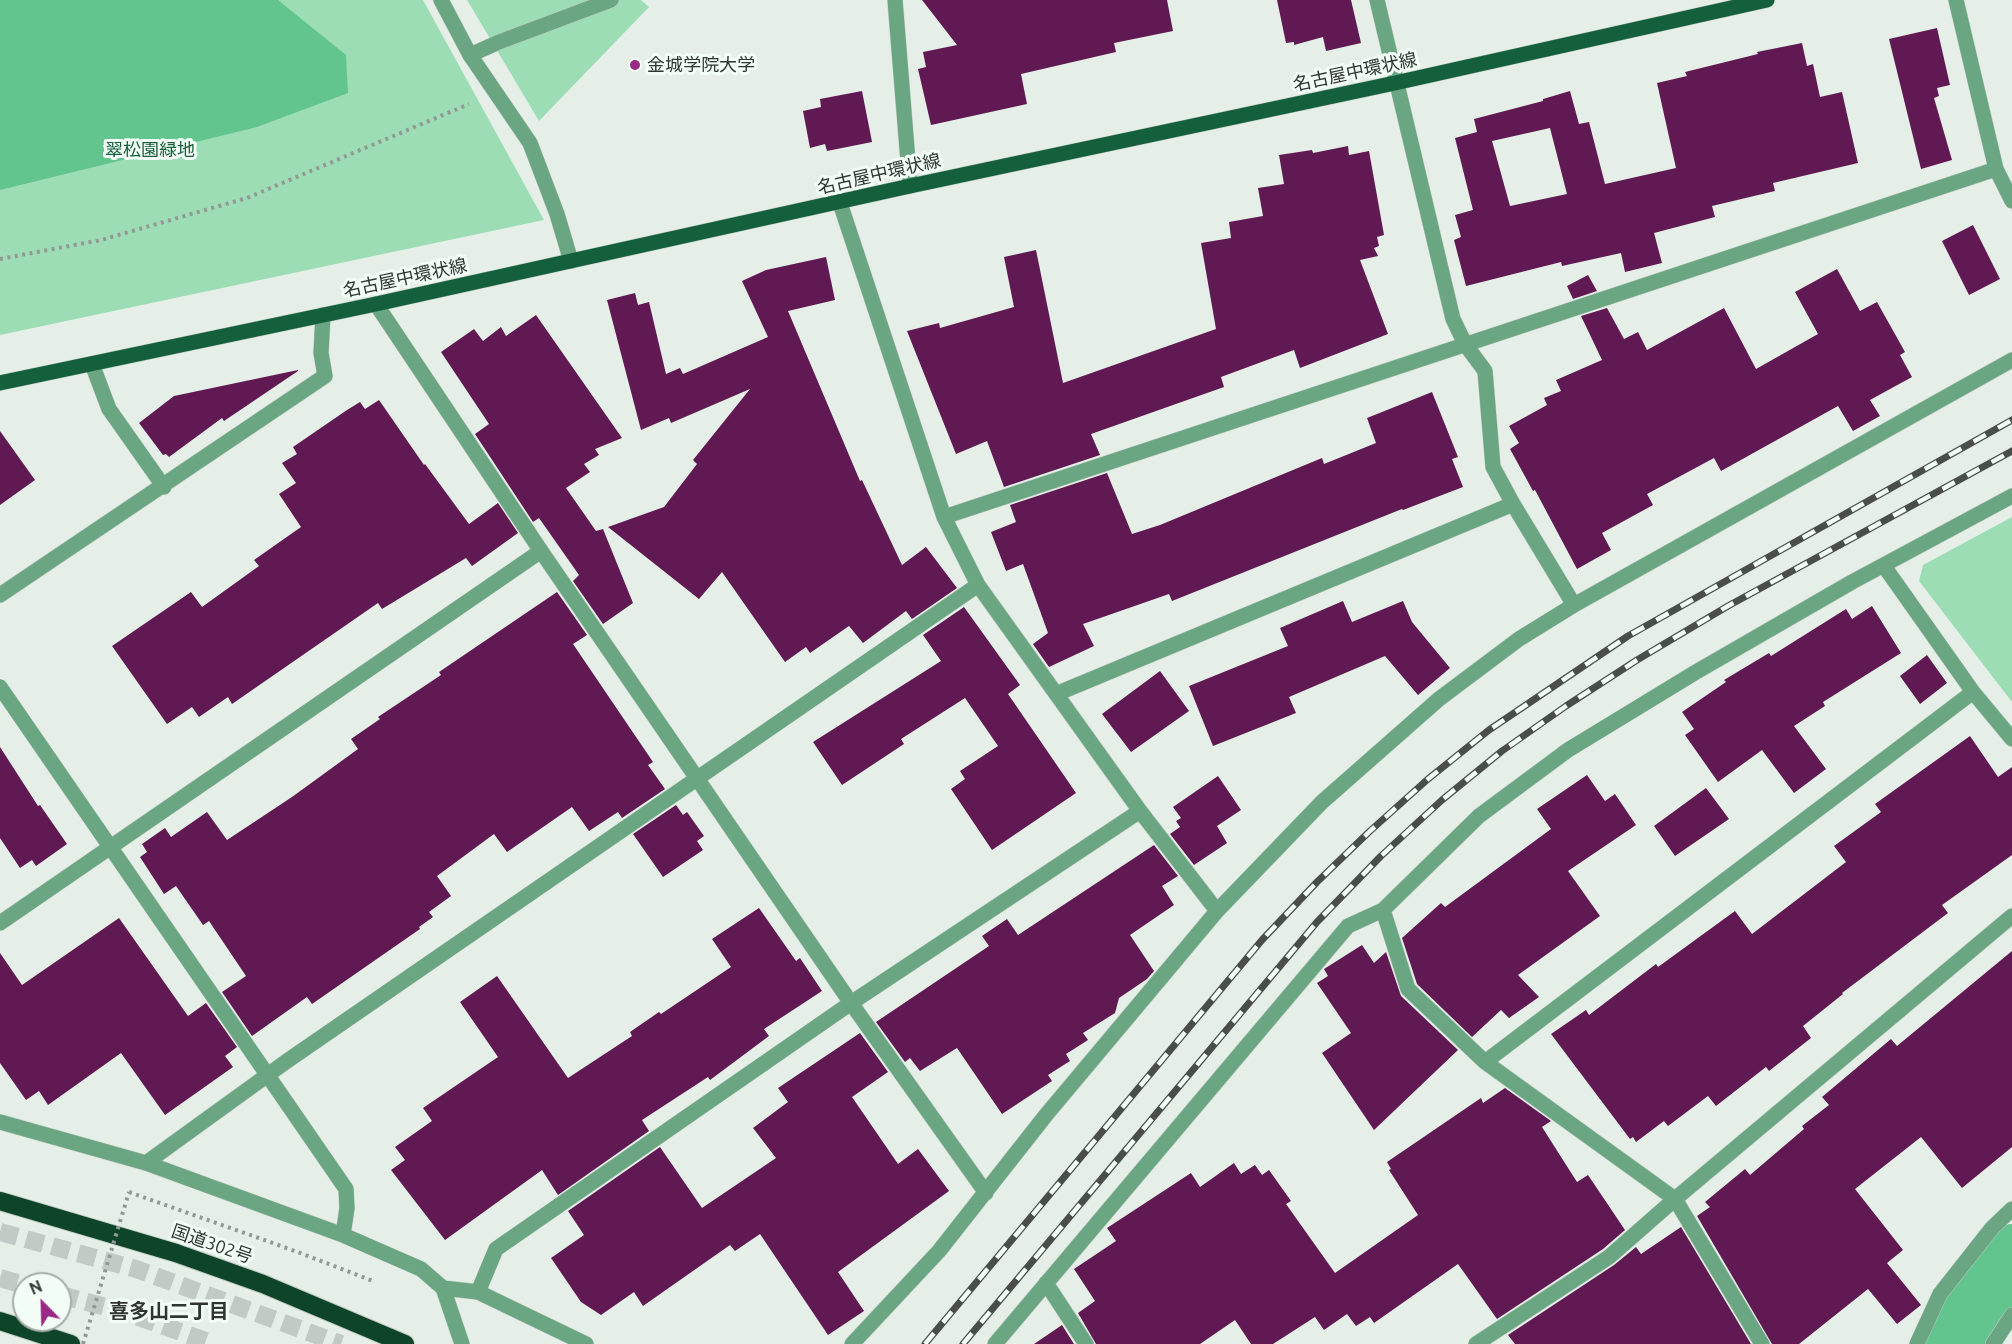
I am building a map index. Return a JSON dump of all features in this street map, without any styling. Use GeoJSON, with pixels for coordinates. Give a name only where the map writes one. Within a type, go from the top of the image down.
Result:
{"type":"FeatureCollection","features":[{"type":"Feature","properties":{"kind":"highway","name":"国道302号"},"geometry":{"type":"LineString","coordinates":[[0,1201],[176,1253],[263,1284],[405,1344]]}},
{"type":"Feature","properties":{"kind":"highway"},"geometry":{"type":"LineString","coordinates":[[0,1322],[71,1344]]}},
{"type":"Feature","properties":{"kind":"main road","name":"名古屋中環状線"},"geometry":{"type":"LineString","coordinates":[[0,383],[376,304],[1767,0]]}},
{"type":"Feature","properties":{"kind":"street"},"geometry":{"type":"LineString","coordinates":[[441,0],[470,56],[530,143],[557,214],[571,261]]}},
{"type":"Feature","properties":{"kind":"street"},"geometry":{"type":"LineString","coordinates":[[470,56],[499,42],[611,0]]}},
{"type":"Feature","properties":{"kind":"street"},"geometry":{"type":"LineString","coordinates":[[895,0],[910,186]]}},
{"type":"Feature","properties":{"kind":"street"},"geometry":{"type":"LineString","coordinates":[[1377,0],[1453,319],[1465,344],[1485,371],[1493,467],[1574,605]]}},
{"type":"Feature","properties":{"kind":"street"},"geometry":{"type":"LineString","coordinates":[[1956,0],[1996,169],[2012,201]]}},
{"type":"Feature","properties":{"kind":"street"},"geometry":{"type":"LineString","coordinates":[[944,517],[1996,169]]}},
{"type":"Feature","properties":{"kind":"street"},"geometry":{"type":"LineString","coordinates":[[840,203],[944,517],[978,585],[1140,812],[1217,911]]}},
{"type":"Feature","properties":{"kind":"street"},"geometry":{"type":"LineString","coordinates":[[376,304],[541,551],[851,1003],[986,1193]]}},
{"type":"Feature","properties":{"kind":"street"},"geometry":{"type":"LineString","coordinates":[[0,595],[164,487],[326,376],[321,353],[323,315]]}},
{"type":"Feature","properties":{"kind":"street"},"geometry":{"type":"LineString","coordinates":[[852,1344],[939,1251],[1053,1107],[1217,911],[1322,802],[1439,699],[1519,639],[1574,605],[2012,360]]}},
{"type":"Feature","properties":{"kind":"street"},"geometry":{"type":"LineString","coordinates":[[92,364],[109,409],[164,487]]}},
{"type":"Feature","properties":{"kind":"street"},"geometry":{"type":"LineString","coordinates":[[995,1344],[1348,926],[1383,910],[1479,816],[1568,750],[1813,604],[2012,496]]}},
{"type":"Feature","properties":{"kind":"street"},"geometry":{"type":"LineString","coordinates":[[1056,694],[1513,504]]}},
{"type":"Feature","properties":{"kind":"street"},"geometry":{"type":"LineString","coordinates":[[0,922],[541,551]]}},
{"type":"Feature","properties":{"kind":"street"},"geometry":{"type":"LineString","coordinates":[[1884,566],[1973,692],[2012,739]]}},
{"type":"Feature","properties":{"kind":"street"},"geometry":{"type":"LineString","coordinates":[[146,1162],[268,1075],[978,585]]}},
{"type":"Feature","properties":{"kind":"street"},"geometry":{"type":"LineString","coordinates":[[0,687],[346,1189],[347,1208],[343,1235]]}},
{"type":"Feature","properties":{"kind":"street"},"geometry":{"type":"LineString","coordinates":[[1485,1062],[1973,692]]}},
{"type":"Feature","properties":{"kind":"street"},"geometry":{"type":"LineString","coordinates":[[478,1292],[496,1249],[851,1003],[1140,812]]}},
{"type":"Feature","properties":{"kind":"street"},"geometry":{"type":"LineString","coordinates":[[1383,910],[1408,989],[1485,1062],[1675,1199],[1762,1344]]}},
{"type":"Feature","properties":{"kind":"street"},"geometry":{"type":"LineString","coordinates":[[1476,1344],[1609,1257],[2012,916]]}},
{"type":"Feature","properties":{"kind":"street"},"geometry":{"type":"LineString","coordinates":[[0,1122],[146,1162],[343,1235],[421,1269],[443,1288],[462,1344]]}},
{"type":"Feature","properties":{"kind":"street"},"geometry":{"type":"LineString","coordinates":[[1917,1344],[1940,1294],[1992,1228],[2012,1209]]}},
{"type":"Feature","properties":{"kind":"street"},"geometry":{"type":"LineString","coordinates":[[1046,1283],[1086,1344]]}},
{"type":"Feature","properties":{"kind":"street"},"geometry":{"type":"LineString","coordinates":[[443,1288],[478,1292],[586,1344]]}},
{"type":"Feature","properties":{"kind":"street"},"geometry":{"type":"LineString","coordinates":[[1993,1344],[2012,1314]]}},
{"type":"Feature","properties":{"kind":"path"},"geometry":{"type":"LineString","coordinates":[[0,260],[101,240],[247,198],[469,104]]}},
{"type":"Feature","properties":{"kind":"path"},"geometry":{"type":"LineString","coordinates":[[83,1344],[129,1192],[376,1282]]}},
{"type":"Feature","properties":{"kind":"green space","name":"翠松園緑地"},"geometry":{"type":"Polygon","coordinates":[[[0,0],[423,0],[544,220],[0,335],[0,0]]]}},
{"type":"Feature","properties":{"kind":"green space"},"geometry":{"type":"Polygon","coordinates":[[[467,0],[641,0],[649,7],[539,121],[467,0]]]}},
{"type":"Feature","properties":{"kind":"green space"},"geometry":{"type":"Polygon","coordinates":[[[2012,517],[2012,702],[1919,581],[1923,565],[2012,517]]]}},
{"type":"Feature","properties":{"kind":"shaded area"},"geometry":{"type":"Polygon","coordinates":[[[0,0],[278,0],[346,55],[348,93],[257,127],[0,190],[0,0]]]}},
{"type":"Feature","properties":{"kind":"building"},"geometry":{"type":"Polygon","coordinates":[[[922,0],[1167,0],[1173,31],[1114,43],[1116,52],[1021,74],[1027,104],[931,125],[918,69],[926,67],[923,52],[957,45],[922,0]]]}},
{"type":"Feature","properties":{"kind":"building"},"geometry":{"type":"Polygon","coordinates":[[[1277,0],[1351,0],[1361,43],[1326,51],[1323,37],[1294,45],[1294,42],[1286,43],[1277,0]]]}},
{"type":"Feature","properties":{"kind":"building"},"geometry":{"type":"Polygon","coordinates":[[[1937,28],[1950,85],[1937,88],[1939,96],[1934,98],[1952,160],[1921,169],[1889,39],[1937,28]]]}},
{"type":"Feature","properties":{"kind":"building"},"geometry":{"type":"Polygon","coordinates":[[[1802,43],[1807,66],[1813,64],[1820,97],[1842,92],[1858,163],[1773,183],[1775,191],[1712,206],[1715,217],[1654,233],[1662,263],[1625,272],[1621,253],[1562,266],[1561,262],[1466,286],[1454,240],[1461,237],[1455,215],[1473,210],[1455,138],[1477,132],[1474,119],[1543,101],[1543,99],[1570,91],[1579,124],[1589,122],[1605,184],[1676,168],[1657,83],[1687,76],[1685,72],[1758,54],[1757,52],[1802,43]],[[1550,128],[1492,141],[1510,206],[1567,194],[1550,128]]]}},
{"type":"Feature","properties":{"kind":"building"},"geometry":{"type":"Polygon","coordinates":[[[862,91],[872,142],[827,151],[825,144],[810,148],[803,111],[821,107],[820,99],[862,91]]]}},
{"type":"Feature","properties":{"kind":"building"},"geometry":{"type":"Polygon","coordinates":[[[1348,146],[1349,155],[1369,151],[1384,235],[1377,237],[1379,246],[1374,248],[1378,256],[1360,260],[1388,334],[1300,368],[1294,350],[1221,377],[1224,387],[1091,434],[1100,455],[1004,487],[987,441],[956,454],[907,331],[939,323],[940,328],[1014,307],[1004,257],[1036,250],[1063,383],[1216,329],[1201,243],[1231,238],[1229,222],[1263,216],[1258,188],[1284,184],[1279,155],[1312,150],[1313,153],[1348,146]]]}},
{"type":"Feature","properties":{"kind":"building"},"geometry":{"type":"Polygon","coordinates":[[[1973,225],[2000,279],[1969,295],[1942,241],[1973,225]]]}},
{"type":"Feature","properties":{"kind":"building"},"geometry":{"type":"Polygon","coordinates":[[[826,257],[835,300],[788,311],[860,481],[862,480],[902,565],[926,547],[957,588],[912,619],[906,611],[863,643],[849,626],[810,653],[806,647],[785,662],[722,572],[699,599],[608,527],[664,507],[697,464],[693,460],[750,389],[671,423],[669,418],[641,430],[607,300],[635,293],[638,305],[649,302],[666,374],[680,368],[683,374],[768,337],[742,281],[766,270],[826,257]]]}},
{"type":"Feature","properties":{"kind":"building"},"geometry":{"type":"Polygon","coordinates":[[[1837,269],[1860,311],[1877,302],[1905,352],[1900,355],[1912,377],[1870,400],[1880,416],[1853,431],[1838,406],[1721,471],[1714,458],[1647,494],[1653,505],[1602,533],[1611,550],[1577,569],[1535,490],[1533,491],[1510,449],[1519,443],[1509,426],[1547,405],[1544,398],[1561,391],[1556,380],[1602,360],[1581,316],[1607,308],[1624,339],[1638,332],[1647,350],[1724,308],[1756,369],[1818,334],[1795,292],[1837,269]]]}},
{"type":"Feature","properties":{"kind":"building"},"geometry":{"type":"Polygon","coordinates":[[[1588,275],[1597,291],[1573,299],[1567,286],[1588,275]]]}},
{"type":"Feature","properties":{"kind":"building"},"geometry":{"type":"Polygon","coordinates":[[[536,315],[622,438],[595,449],[599,455],[584,464],[590,472],[566,488],[596,531],[603,529],[633,603],[603,624],[573,581],[579,575],[539,518],[533,522],[475,434],[489,424],[441,352],[474,329],[483,341],[501,327],[506,336],[536,315]]]}},
{"type":"Feature","properties":{"kind":"building"},"geometry":{"type":"Polygon","coordinates":[[[298,370],[224,421],[222,418],[169,457],[166,454],[163,455],[139,423],[174,396],[298,370]]]}},
{"type":"Feature","properties":{"kind":"building"},"geometry":{"type":"Polygon","coordinates":[[[1432,392],[1458,457],[1452,459],[1463,487],[1172,601],[1169,594],[1083,624],[1094,646],[1049,667],[1033,644],[1048,633],[1023,564],[1006,571],[991,532],[1016,522],[1010,505],[1107,473],[1132,534],[1160,525],[1322,458],[1324,464],[1376,443],[1367,418],[1432,392]]]}},
{"type":"Feature","properties":{"kind":"building"},"geometry":{"type":"Polygon","coordinates":[[[379,400],[469,524],[498,503],[518,533],[472,566],[466,558],[382,609],[378,603],[232,704],[228,697],[199,717],[192,707],[167,724],[112,646],[191,592],[202,607],[259,566],[254,560],[301,527],[279,494],[296,483],[282,463],[297,454],[293,447],[360,402],[365,409],[379,400]]]}},
{"type":"Feature","properties":{"kind":"building"},"geometry":{"type":"Polygon","coordinates":[[[0,431],[35,480],[0,505],[0,431]]]}},
{"type":"Feature","properties":{"kind":"building"},"geometry":{"type":"Polygon","coordinates":[[[557,592],[587,635],[573,644],[653,762],[648,765],[665,789],[622,818],[618,812],[589,831],[572,807],[507,852],[494,834],[437,876],[451,896],[429,912],[433,917],[419,927],[420,929],[312,1004],[307,997],[252,1036],[222,992],[246,976],[209,921],[203,925],[176,886],[164,894],[140,857],[147,852],[142,844],[165,828],[171,837],[207,812],[227,840],[358,749],[351,739],[380,719],[378,717],[441,675],[439,672],[557,592]]]}},
{"type":"Feature","properties":{"kind":"building"},"geometry":{"type":"Polygon","coordinates":[[[1343,601],[1352,622],[1403,601],[1412,622],[1450,668],[1418,695],[1385,656],[1289,697],[1296,713],[1213,746],[1189,686],[1288,646],[1280,628],[1343,601]]]}},
{"type":"Feature","properties":{"kind":"building"},"geometry":{"type":"Polygon","coordinates":[[[1872,606],[1901,653],[1823,702],[1825,706],[1794,726],[1826,769],[1794,793],[1762,750],[1718,782],[1685,735],[1694,729],[1682,712],[1726,682],[1724,680],[1769,653],[1771,656],[1846,609],[1852,619],[1872,606]]]}},
{"type":"Feature","properties":{"kind":"building"},"geometry":{"type":"Polygon","coordinates":[[[964,607],[1020,685],[1008,694],[1076,793],[992,850],[951,789],[965,779],[960,771],[998,746],[965,698],[901,739],[904,744],[842,785],[813,742],[941,661],[923,635],[964,607]]]}},
{"type":"Feature","properties":{"kind":"building"},"geometry":{"type":"Polygon","coordinates":[[[1927,655],[1947,683],[1920,704],[1900,676],[1927,655]]]}},
{"type":"Feature","properties":{"kind":"building"},"geometry":{"type":"Polygon","coordinates":[[[1160,671],[1189,711],[1131,752],[1102,714],[1160,671]]]}},
{"type":"Feature","properties":{"kind":"building"},"geometry":{"type":"Polygon","coordinates":[[[1970,736],[1998,777],[2012,767],[2012,855],[1942,905],[1948,913],[1842,993],[1803,1026],[1811,1038],[1769,1071],[1766,1067],[1716,1106],[1708,1096],[1668,1126],[1664,1121],[1636,1142],[1633,1137],[1630,1139],[1551,1034],[1586,1010],[1589,1015],[1656,964],[1658,967],[1735,911],[1752,934],[1846,862],[1834,846],[1881,812],[1875,804],[1970,736]]]}},
{"type":"Feature","properties":{"kind":"building"},"geometry":{"type":"Polygon","coordinates":[[[0,747],[38,806],[40,805],[67,844],[36,866],[32,860],[20,868],[0,838],[0,747]]]}},
{"type":"Feature","properties":{"kind":"building"},"geometry":{"type":"Polygon","coordinates":[[[1587,775],[1605,801],[1615,794],[1636,825],[1568,871],[1600,916],[1518,975],[1539,997],[1509,1018],[1501,1010],[1472,1037],[1417,984],[1402,938],[1441,903],[1445,907],[1551,829],[1537,809],[1587,775]]]}},
{"type":"Feature","properties":{"kind":"building"},"geometry":{"type":"Polygon","coordinates":[[[1218,776],[1241,810],[1217,826],[1227,843],[1194,865],[1170,834],[1180,827],[1176,821],[1181,818],[1173,807],[1218,776]]]}},
{"type":"Feature","properties":{"kind":"building"},"geometry":{"type":"Polygon","coordinates":[[[1706,788],[1729,819],[1675,856],[1654,826],[1706,788]]]}},
{"type":"Feature","properties":{"kind":"building"},"geometry":{"type":"Polygon","coordinates":[[[676,805],[683,815],[687,812],[704,836],[697,841],[703,850],[663,877],[633,834],[676,805]]]}},
{"type":"Feature","properties":{"kind":"building"},"geometry":{"type":"Polygon","coordinates":[[[1154,845],[1178,876],[1162,886],[1174,905],[1130,935],[1154,971],[1147,979],[1119,998],[1115,1013],[1083,1033],[1088,1040],[1066,1054],[1070,1061],[1048,1075],[1052,1081],[1002,1114],[957,1048],[920,1071],[910,1058],[905,1062],[876,1022],[989,946],[982,936],[1007,919],[1018,935],[1154,845]]]}},
{"type":"Feature","properties":{"kind":"building"},"geometry":{"type":"Polygon","coordinates":[[[759,908],[796,961],[800,958],[822,991],[764,1029],[769,1036],[710,1080],[708,1077],[642,1120],[649,1131],[558,1195],[542,1170],[445,1240],[391,1170],[405,1160],[395,1147],[432,1121],[423,1108],[498,1057],[460,1002],[497,976],[568,1078],[632,1036],[630,1032],[659,1012],[661,1014],[731,967],[712,939],[759,908]]]}},
{"type":"Feature","properties":{"kind":"building"},"geometry":{"type":"Polygon","coordinates":[[[119,918],[188,1016],[206,1003],[237,1047],[225,1056],[233,1067],[165,1115],[121,1053],[48,1105],[39,1091],[26,1100],[0,1063],[0,953],[22,985],[119,918]]]}},
{"type":"Feature","properties":{"kind":"building"},"geometry":{"type":"Polygon","coordinates":[[[1362,945],[1374,963],[1386,952],[1401,996],[1458,1050],[1374,1130],[1322,1053],[1351,1033],[1317,983],[1328,976],[1324,969],[1362,945]]]}},
{"type":"Feature","properties":{"kind":"building"},"geometry":{"type":"Polygon","coordinates":[[[2012,951],[2012,1147],[1962,1188],[1921,1137],[1855,1189],[1903,1250],[1887,1263],[1921,1305],[1897,1324],[1868,1289],[1799,1344],[1772,1344],[1697,1216],[1710,1207],[1705,1202],[1745,1169],[1750,1175],[1804,1129],[1802,1126],[1829,1105],[1822,1097],[1891,1039],[1897,1046],[2012,951]]]}},
{"type":"Feature","properties":{"kind":"building"},"geometry":{"type":"Polygon","coordinates":[[[860,1033],[888,1072],[852,1097],[898,1164],[918,1149],[949,1191],[838,1272],[864,1311],[828,1335],[760,1234],[735,1251],[730,1245],[643,1306],[634,1292],[601,1315],[581,1302],[551,1258],[584,1235],[568,1211],[660,1147],[702,1208],[776,1158],[753,1128],[788,1102],[778,1088],[860,1033]]]}},
{"type":"Feature","properties":{"kind":"building"},"geometry":{"type":"Polygon","coordinates":[[[1505,1088],[1551,1121],[1542,1127],[1577,1182],[1588,1175],[1625,1230],[1603,1249],[1497,1319],[1458,1264],[1374,1323],[1370,1317],[1356,1326],[1347,1314],[1324,1330],[1315,1317],[1273,1344],[1251,1344],[1235,1320],[1200,1344],[1096,1344],[1078,1313],[1095,1301],[1074,1269],[1116,1241],[1107,1228],[1191,1173],[1200,1187],[1234,1163],[1241,1174],[1255,1165],[1262,1175],[1269,1170],[1291,1201],[1286,1204],[1335,1273],[1418,1215],[1389,1170],[1391,1169],[1387,1162],[1481,1098],[1483,1103],[1505,1088]]]}},
{"type":"Feature","properties":{"kind":"building"},"geometry":{"type":"Polygon","coordinates":[[[1681,1227],[1751,1344],[1515,1344],[1508,1335],[1614,1265],[1636,1247],[1641,1254],[1681,1227]]]}},
{"type":"Feature","properties":{"kind":"building"},"geometry":{"type":"Polygon","coordinates":[[[1062,1325],[1074,1344],[1034,1344],[1062,1325]]]}},
{"type":"Feature","properties":{"kind":"waterway"},"geometry":{"type":"LineString","coordinates":[[1957,1344],[1991,1284],[2012,1258]]}},
{"type":"Feature","properties":{"kind":"tunnel"},"geometry":{"type":"LineString","coordinates":[[0,1232],[136,1269],[341,1344]]}},
{"type":"Feature","properties":{"kind":"tunnel"},"geometry":{"type":"LineString","coordinates":[[0,1278],[12,1282]]}},
{"type":"Feature","properties":{"kind":"tunnel"},"geometry":{"type":"LineString","coordinates":[[72,1298],[125,1312],[214,1344]]}},
{"type":"Feature","properties":{"kind":"railway"},"geometry":{"type":"LineString","coordinates":[[925,1344],[1262,940],[1317,882],[1428,779],[1489,730],[1628,636],[2012,420]]}},
{"type":"Feature","properties":{"kind":"railway"},"geometry":{"type":"LineString","coordinates":[[963,1344],[1317,922],[1381,856],[1442,800],[1502,751],[1637,660],[1728,606],[2012,451]]}},
{"type":"Feature","properties":{"kind":"place","name":"金城学院大学"},"geometry":{"type":"Point","coordinates":[635,65]}},
{"type":"Feature","properties":{"kind":"district","name":"喜多山二丁目"},"geometry":{"type":"Point","coordinates":[169,1311]}}]}
